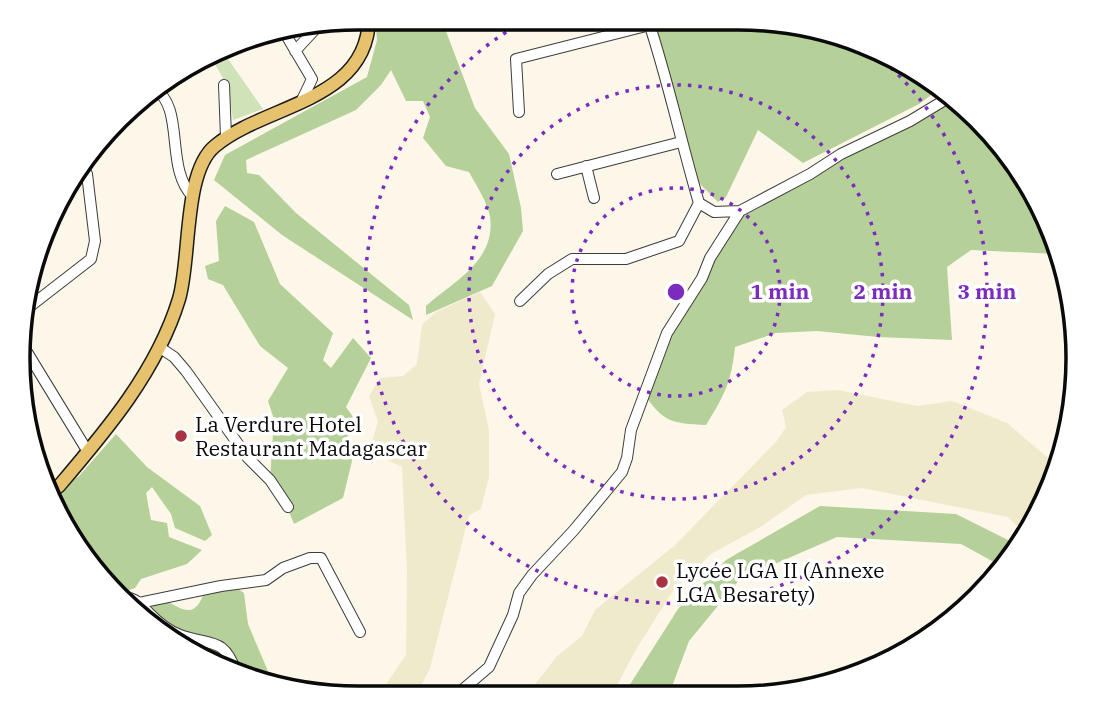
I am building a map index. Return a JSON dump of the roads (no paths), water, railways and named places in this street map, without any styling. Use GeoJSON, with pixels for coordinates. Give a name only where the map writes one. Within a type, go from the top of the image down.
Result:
{"type":"FeatureCollection","features":[{"type":"Feature","properties":{"kind":"main road"},"geometry":{"type":"LineString","coordinates":[[56,486],[111,424],[159,347],[170,324],[184,280],[193,197],[198,173],[205,157],[226,137],[242,128],[336,84],[358,59],[368,30]]}},
{"type":"Feature","properties":{"kind":"street"},"geometry":{"type":"LineString","coordinates":[[519,112],[516,58],[619,30]]}},
{"type":"Feature","properties":{"kind":"street"},"geometry":{"type":"LineString","coordinates":[[651,30],[699,203],[714,212],[740,211],[810,174],[841,153],[910,121],[942,101]]}},
{"type":"Feature","properties":{"kind":"street"},"geometry":{"type":"LineString","coordinates":[[295,51],[311,34]]}},
{"type":"Feature","properties":{"kind":"street"},"geometry":{"type":"LineString","coordinates":[[287,38],[312,79],[301,102]]}},
{"type":"Feature","properties":{"kind":"street"},"geometry":{"type":"LineString","coordinates":[[224,85],[226,137]]}},
{"type":"Feature","properties":{"kind":"street"},"geometry":{"type":"LineString","coordinates":[[162,95],[174,122],[176,166],[184,189],[193,197]]}},
{"type":"Feature","properties":{"kind":"street"},"geometry":{"type":"LineString","coordinates":[[557,174],[681,142]]}},
{"type":"Feature","properties":{"kind":"street"},"geometry":{"type":"LineString","coordinates":[[586,166],[594,198]]}},
{"type":"Feature","properties":{"kind":"street"},"geometry":{"type":"LineString","coordinates":[[35,303],[91,259],[95,242],[87,174]]}},
{"type":"Feature","properties":{"kind":"street"},"geometry":{"type":"LineString","coordinates":[[520,301],[548,274],[572,259],[626,259],[679,241],[699,203]]}},
{"type":"Feature","properties":{"kind":"street"},"geometry":{"type":"LineString","coordinates":[[467,686],[489,667],[513,615],[519,593],[532,575],[622,472],[628,458],[631,430],[667,333],[740,211]]}},
{"type":"Feature","properties":{"kind":"street"},"geometry":{"type":"LineString","coordinates":[[159,347],[174,357],[186,371],[248,458],[271,480],[288,507]]}},
{"type":"Feature","properties":{"kind":"street"},"geometry":{"type":"LineString","coordinates":[[30,357],[88,452]]}},
{"type":"Feature","properties":{"kind":"street"},"geometry":{"type":"LineString","coordinates":[[140,603],[221,586],[266,580],[283,568],[310,558],[321,558],[360,632]]}},
{"type":"Feature","properties":{"kind":"street"},"geometry":{"type":"LineString","coordinates":[[186,637],[220,646],[233,661]]}},
{"type":"Feature","properties":{"kind":"place","name":"La Verdure Hotel Restaurant Madagascar"},"geometry":{"type":"Point","coordinates":[181,436]}},
{"type":"Feature","properties":{"kind":"place","name":"Lycée LGA II (Annexe LGA Besarety)"},"geometry":{"type":"Point","coordinates":[662,582]}}]}
